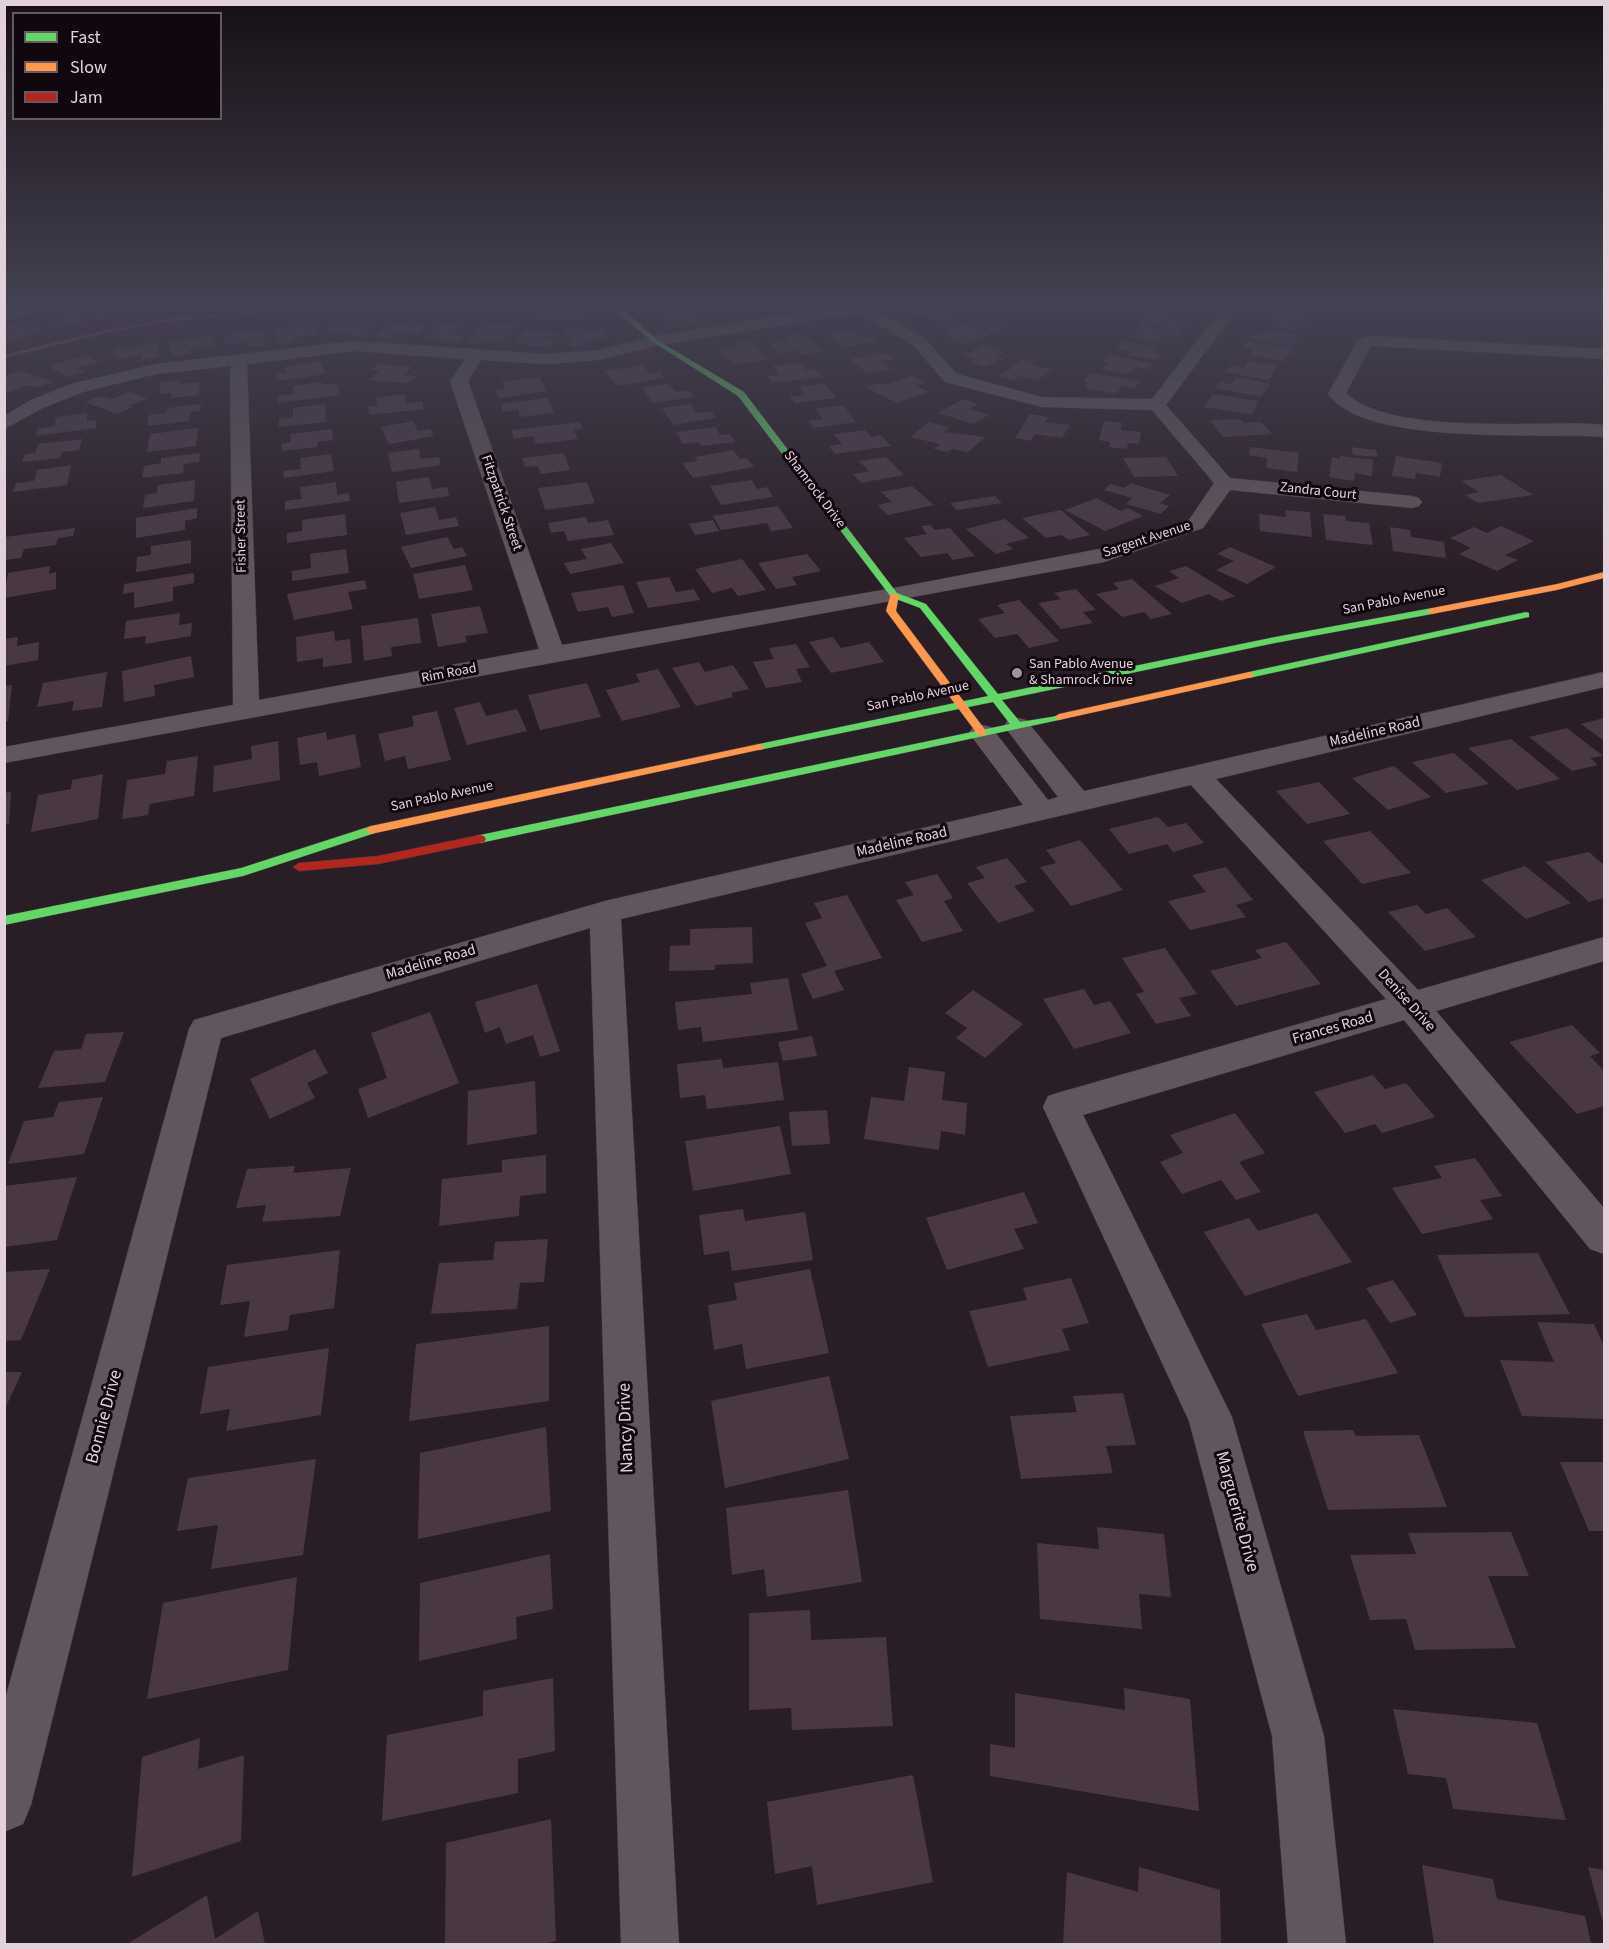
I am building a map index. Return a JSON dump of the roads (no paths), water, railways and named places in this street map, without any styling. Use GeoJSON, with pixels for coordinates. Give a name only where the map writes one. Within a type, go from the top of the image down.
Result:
{"type":"FeatureCollection","features":[{"type":"Feature","properties":{"kind":"main road","name":"Shamrock Drive"},"geometry":{"type":"LineString","coordinates":[[742,395],[894,595],[891,611],[982,733]]}},
{"type":"Feature","properties":{"kind":"main road","name":"San Pablo Avenue"},"geometry":{"type":"LineString","coordinates":[[243,872],[379,827],[1275,640],[1557,587],[1605,575]]}},
{"type":"Feature","properties":{"kind":"main road"},"geometry":{"type":"LineString","coordinates":[[894,595],[923,606],[1017,726]]}},
{"type":"Feature","properties":{"kind":"main road","name":"San Pablo Avenue"},"geometry":{"type":"LineString","coordinates":[[4,921],[243,872],[378,860],[1017,726],[1540,612]]}},
{"type":"Feature","properties":{"kind":"street"},"geometry":{"type":"LineString","coordinates":[[4,424],[58,395]]}},
{"type":"Feature","properties":{"kind":"street","name":"Fisher Street"},"geometry":{"type":"LineString","coordinates":[[239,395],[246,712]]}},
{"type":"Feature","properties":{"kind":"street","name":"Fitzpatrick Street"},"geometry":{"type":"LineString","coordinates":[[464,395],[553,654]]}},
{"type":"Feature","properties":{"kind":"street"},"geometry":{"type":"LineString","coordinates":[[1015,395],[1042,402],[1157,405],[1224,483]]}},
{"type":"Feature","properties":{"kind":"street"},"geometry":{"type":"LineString","coordinates":[[1157,405],[1165,395]]}},
{"type":"Feature","properties":{"kind":"street"},"geometry":{"type":"LineString","coordinates":[[1338,395],[1343,402],[1360,410],[1400,420],[1486,430],[1605,431]]}},
{"type":"Feature","properties":{"kind":"street","name":"Sargent Avenue"},"geometry":{"type":"LineString","coordinates":[[894,595],[1104,555],[1196,524],[1224,483]]}},
{"type":"Feature","properties":{"kind":"street","name":"Zandra Court"},"geometry":{"type":"LineString","coordinates":[[1224,483],[1412,502]]}},
{"type":"Feature","properties":{"kind":"street","name":"Rim Road"},"geometry":{"type":"LineString","coordinates":[[4,755],[553,654],[894,595]]}},
{"type":"Feature","properties":{"kind":"street","name":"Madeline Road"},"geometry":{"type":"LineString","coordinates":[[206,1029],[605,912],[1605,680]]}},
{"type":"Feature","properties":{"kind":"street"},"geometry":{"type":"LineString","coordinates":[[1017,726],[1077,802]]}},
{"type":"Feature","properties":{"kind":"street","name":"Shamrock Drive"},"geometry":{"type":"LineString","coordinates":[[982,733],[1041,810]]}},
{"type":"Feature","properties":{"kind":"street","name":"Denise Drive"},"geometry":{"type":"LineString","coordinates":[[1197,775],[1412,1006],[1605,1236]]}},
{"type":"Feature","properties":{"kind":"street","name":"Nancy Drive"},"geometry":{"type":"LineString","coordinates":[[605,912],[650,1944]]}},
{"type":"Feature","properties":{"kind":"street","name":"Frances Road"},"geometry":{"type":"LineString","coordinates":[[1061,1107],[1605,949]]}},
{"type":"Feature","properties":{"kind":"street","name":"Bonnie Drive"},"geometry":{"type":"LineString","coordinates":[[4,1804],[206,1029]]}},
{"type":"Feature","properties":{"kind":"street","name":"Marguerite Drive"},"geometry":{"type":"LineString","coordinates":[[1061,1107],[1210,1417],[1298,1736],[1317,1944]]}},
{"type":"Feature","properties":{"kind":"place","name":"San Pablo Avenue & Shamrock Drive"},"geometry":{"type":"Point","coordinates":[1017,673]}}]}
